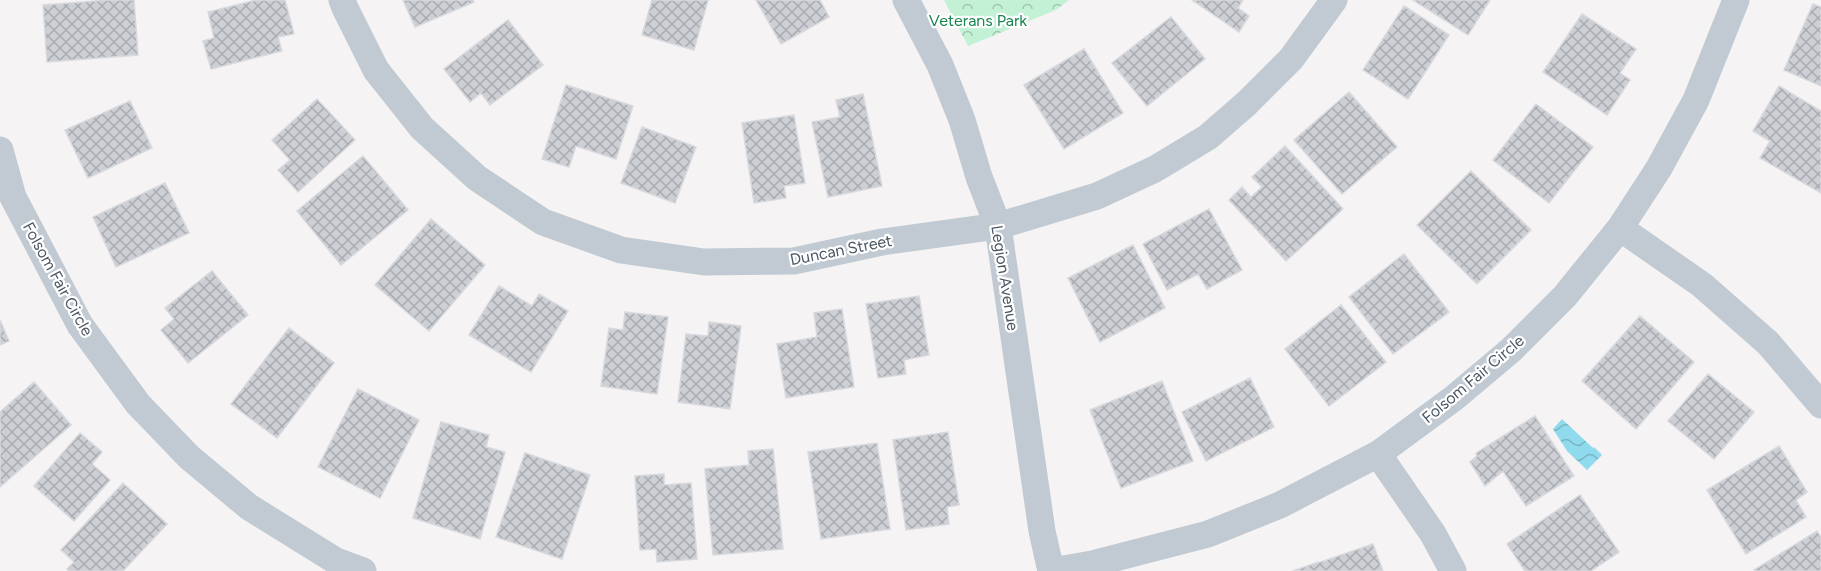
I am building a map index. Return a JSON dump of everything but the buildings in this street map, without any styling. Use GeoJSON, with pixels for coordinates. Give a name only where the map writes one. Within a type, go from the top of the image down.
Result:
{"type":"FeatureCollection","features":[{"type":"Feature","properties":{"kind":"street","name":"Duncan Street"},"geometry":{"type":"LineString","coordinates":[[342,0],[376,70],[422,128],[477,177],[543,222],[621,250],[704,262],[794,261],[882,242],[998,226],[1097,196],[1155,169],[1208,137],[1247,103],[1291,59],[1334,0]]}},
{"type":"Feature","properties":{"kind":"street","name":"Legion Avenue"},"geometry":{"type":"LineString","coordinates":[[906,0],[940,65],[962,120],[979,177],[998,226],[1042,531],[1052,571]]}},
{"type":"Feature","properties":{"kind":"street","name":"Folsom Fair Circle"},"geometry":{"type":"LineString","coordinates":[[1052,571],[1092,564],[1208,534],[1280,505],[1378,454],[1454,398],[1511,350],[1565,296],[1620,228],[1659,168],[1696,100],[1736,0]]}},
{"type":"Feature","properties":{"kind":"street","name":"Folsom Fair Circle"},"geometry":{"type":"LineString","coordinates":[[0,150],[6,199],[80,325],[138,404],[189,457],[249,507],[335,566],[363,571]]}},
{"type":"Feature","properties":{"kind":"street"},"geometry":{"type":"LineString","coordinates":[[1620,228],[1702,285],[1768,344],[1821,405]]}},
{"type":"Feature","properties":{"kind":"street"},"geometry":{"type":"LineString","coordinates":[[1378,454],[1433,534],[1453,571]]}},
{"type":"Feature","properties":{"kind":"green space","name":"Veterans Park"},"geometry":{"type":"Polygon","coordinates":[[[944,0],[1069,0],[1056,10],[968,46],[944,0]]]}},
{"type":"Feature","properties":{"kind":"water"},"geometry":{"type":"Polygon","coordinates":[[[1562,419],[1602,455],[1587,470],[1567,451],[1553,429],[1562,419]]]}}]}
